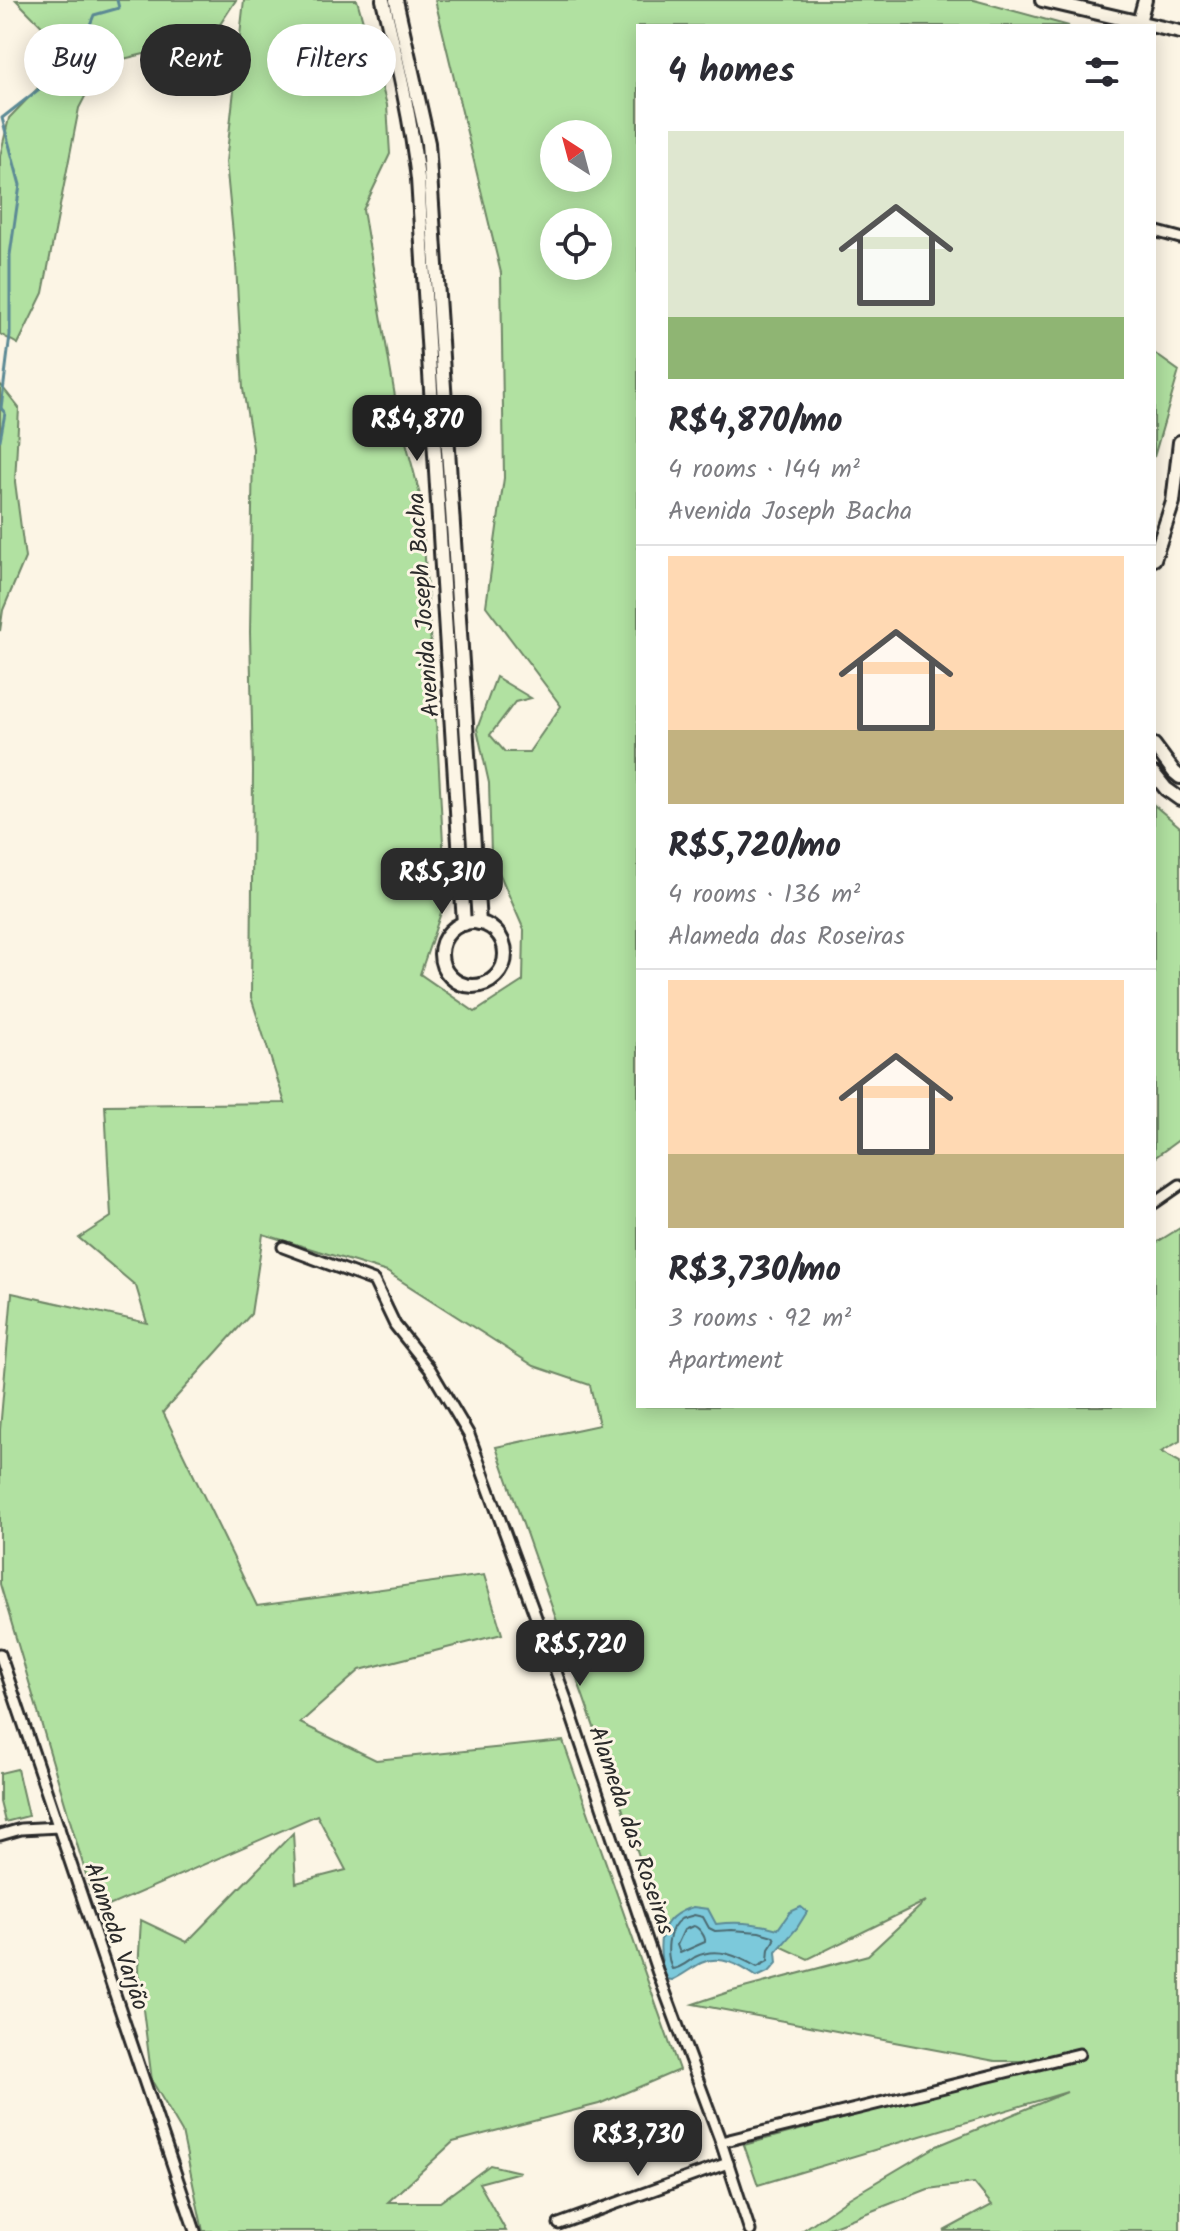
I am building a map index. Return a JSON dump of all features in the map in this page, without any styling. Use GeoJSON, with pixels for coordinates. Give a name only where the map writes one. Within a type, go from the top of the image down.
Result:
{"type":"FeatureCollection","features":[{"type":"Feature","properties":{"kind":"main road","name":"Avenida Joseph Bacha"},"geometry":{"type":"LineString","coordinates":[[383,0],[402,77],[418,179],[464,924]]}},
{"type":"Feature","properties":{"kind":"main road","name":"Avenida Joseph Bacha"},"geometry":{"type":"LineString","coordinates":[[396,0],[428,143],[479,923]]}},
{"type":"Feature","properties":{"kind":"main road"},"geometry":{"type":"LineString","coordinates":[[1042,0],[1138,24],[1145,0]]}},
{"type":"Feature","properties":{"kind":"main road"},"geometry":{"type":"LineString","coordinates":[[1156,27],[1180,32]]}},
{"type":"Feature","properties":{"kind":"main road"},"geometry":{"type":"LineString","coordinates":[[1156,553],[1173,502],[1180,442]]}},
{"type":"Feature","properties":{"kind":"main road"},"geometry":{"type":"LineString","coordinates":[[1156,748],[1180,777]]}},
{"type":"Feature","properties":{"kind":"main road"},"geometry":{"type":"LineString","coordinates":[[1156,776],[1180,799]]}},
{"type":"Feature","properties":{"kind":"main road"},"geometry":{"type":"LineString","coordinates":[[479,923],[489,927],[502,942],[504,962],[493,979],[484,984],[464,985],[447,973],[443,964],[443,944],[455,928],[464,924],[479,923]]}},
{"type":"Feature","properties":{"kind":"street"},"geometry":{"type":"LineString","coordinates":[[1156,232],[1180,238]]}},
{"type":"Feature","properties":{"kind":"street"},"geometry":{"type":"LineString","coordinates":[[1156,1202],[1180,1185]]}},
{"type":"Feature","properties":{"kind":"street","name":"Alameda das Roseiras"},"geometry":{"type":"LineString","coordinates":[[283,1247],[374,1281],[395,1325],[430,1369],[469,1435],[566,1699],[658,1973],[721,2142],[750,2231]]}},
{"type":"Feature","properties":{"kind":"street","name":"Alameda Varjão"},"geometry":{"type":"LineString","coordinates":[[0,1654],[195,2231]]}},
{"type":"Feature","properties":{"kind":"street"},"geometry":{"type":"LineString","coordinates":[[0,1835],[21,1829],[59,1827]]}},
{"type":"Feature","properties":{"kind":"street"},"geometry":{"type":"LineString","coordinates":[[721,2142],[1079,2054]]}},
{"type":"Feature","properties":{"kind":"street"},"geometry":{"type":"LineString","coordinates":[[559,2224],[728,2163]]}},
{"type":"Feature","properties":{"kind":"green space"},"geometry":{"type":"Polygon","coordinates":[[[16,0],[236,0],[220,24],[140,24],[140,55],[124,59],[124,24],[40,24],[16,0]]]}},
{"type":"Feature","properties":{"kind":"green space"},"geometry":{"type":"Polygon","coordinates":[[[244,0],[357,0],[364,24],[267,24],[267,96],[384,96],[387,105],[390,154],[363,210],[397,408],[421,499],[446,898],[420,974],[475,1012],[523,981],[524,930],[491,854],[489,783],[477,729],[496,677],[531,698],[515,702],[490,735],[505,752],[529,752],[561,706],[486,606],[504,478],[501,273],[435,0],[974,0],[1062,24],[636,24],[636,1408],[1156,1408],[1156,1243],[1180,1228],[1180,1441],[1161,1452],[1180,1462],[1180,2231],[944,2231],[992,2205],[974,2183],[928,2189],[821,2231],[802,2231],[846,2200],[937,2146],[1067,2092],[758,2185],[744,2145],[1057,2061],[995,2061],[693,2004],[868,1955],[926,1901],[808,1959],[752,1933],[668,1939],[496,1447],[599,1425],[590,1385],[534,1366],[387,1272],[263,1234],[251,1314],[163,1412],[257,1606],[484,1575],[502,1634],[360,1670],[300,1723],[376,1760],[563,1741],[679,2070],[599,2104],[453,2142],[388,2202],[440,2202],[490,2165],[520,2172],[479,2183],[506,2231],[203,2231],[182,2132],[152,2081],[138,1970],[141,1920],[187,1942],[293,1833],[296,1883],[346,1870],[317,1815],[102,1909],[90,1888],[0,1584],[0,1430],[12,1293],[147,1323],[136,1286],[79,1238],[111,1217],[105,1105],[285,1103],[251,997],[253,448],[243,389],[226,162],[233,96],[251,96],[251,24],[241,24],[244,0]]]}},
{"type":"Feature","properties":{"kind":"green space"},"geometry":{"type":"Polygon","coordinates":[[[30,96],[85,96],[79,108],[43,293],[18,344],[0,334],[0,156],[9,118],[30,96]]]}},
{"type":"Feature","properties":{"kind":"green space"},"geometry":{"type":"Polygon","coordinates":[[[1156,354],[1179,371],[1156,450],[1156,354]]]}},
{"type":"Feature","properties":{"kind":"green space"},"geometry":{"type":"Polygon","coordinates":[[[0,384],[19,408],[15,482],[25,558],[3,610],[0,631],[0,384]]]}},
{"type":"Feature","properties":{"kind":"green space"},"geometry":{"type":"Polygon","coordinates":[[[1156,807],[1180,827],[1180,1139],[1156,1157],[1156,807]]]}},
{"type":"Feature","properties":{"kind":"green space"},"geometry":{"type":"Polygon","coordinates":[[[17,1769],[28,1816],[5,1822],[0,1802],[0,1773],[17,1769]]]}},
{"type":"Feature","properties":{"kind":"water"},"geometry":{"type":"Polygon","coordinates":[[[693,1907],[708,1909],[716,1924],[747,1923],[778,1929],[790,1912],[801,1907],[807,1912],[776,1952],[777,1963],[770,1971],[757,1977],[738,1965],[716,1960],[701,1963],[672,1980],[666,1979],[660,1945],[662,1935],[672,1918],[693,1907]]]}},
{"type":"Feature","properties":{"kind":"waterway"},"geometry":{"type":"LineString","coordinates":[[1,408],[10,335],[10,255],[20,185],[2,118],[75,61],[94,15],[119,8],[117,0]]}},
{"type":"Feature","properties":{"kind":"waterway"},"geometry":{"type":"LineString","coordinates":[[0,407],[5,413],[0,440]]}}]}
